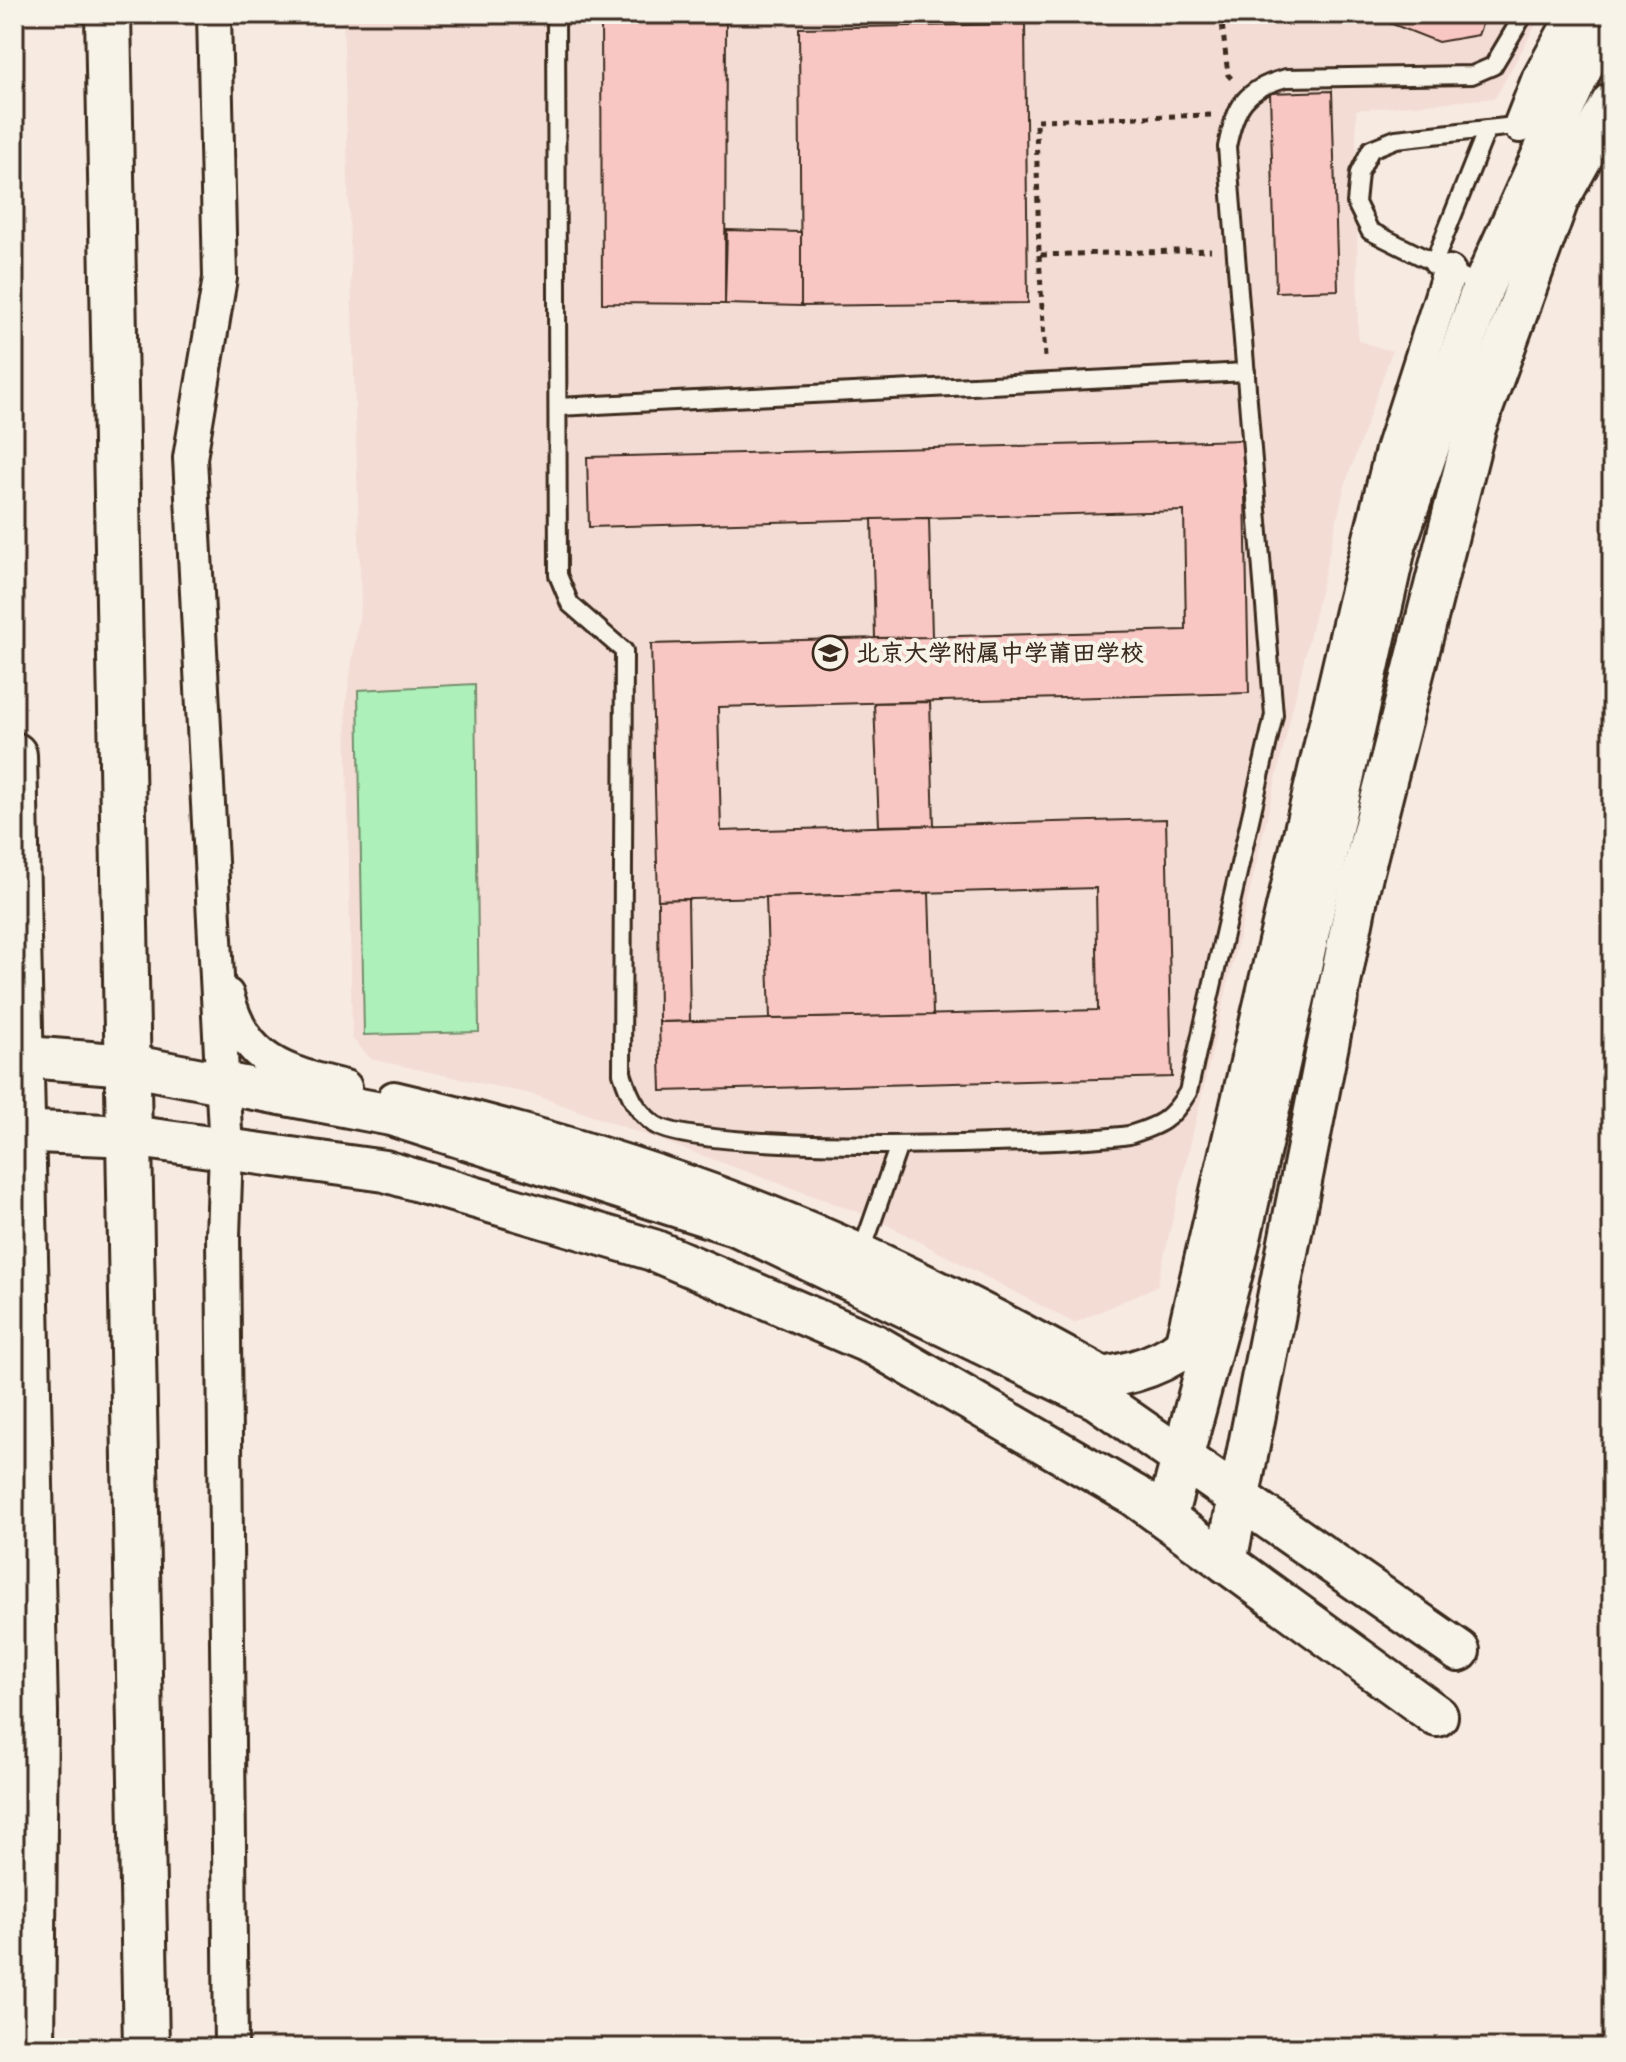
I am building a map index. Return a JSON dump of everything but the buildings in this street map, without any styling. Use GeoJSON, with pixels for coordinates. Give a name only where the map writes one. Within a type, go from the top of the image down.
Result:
{"type":"FeatureCollection","features":[{"type":"Feature","properties":{"kind":"main road"},"geometry":{"type":"LineString","coordinates":[[108,14],[146,2048]]}},
{"type":"Feature","properties":{"kind":"main road"},"geometry":{"type":"LineString","coordinates":[[14,755],[18,1131],[35,1712],[32,2048]]}},
{"type":"Feature","properties":{"kind":"street"},"geometry":{"type":"LineString","coordinates":[[214,14],[220,278],[190,458],[226,1150],[223,1236],[231,2048]]}},
{"type":"Feature","properties":{"kind":"street"},"geometry":{"type":"LineString","coordinates":[[1539,124],[1538,80],[1574,14]]}},
{"type":"Feature","properties":{"kind":"street"},"geometry":{"type":"LineString","coordinates":[[1181,1346],[1392,450],[1455,275],[1539,124],[1606,14]]}},
{"type":"Feature","properties":{"kind":"street"},"geometry":{"type":"LineString","coordinates":[[1226,1562],[1241,1500],[1359,887],[1475,428],[1558,200],[1612,103]]}},
{"type":"Feature","properties":{"kind":"street"},"geometry":{"type":"LineString","coordinates":[[1166,1518],[1230,1281],[1455,275]]}},
{"type":"Feature","properties":{"kind":"street"},"geometry":{"type":"LineString","coordinates":[[217,955],[230,1007],[250,1047],[302,1077],[504,1124],[746,1203],[1038,1370],[1097,1399],[1459,1651]]}},
{"type":"Feature","properties":{"kind":"street"},"geometry":{"type":"LineString","coordinates":[[17,1056],[128,1065],[391,1115],[738,1226],[999,1316],[1107,1376]]}},
{"type":"Feature","properties":{"kind":"street"},"geometry":{"type":"LineString","coordinates":[[296,1097],[345,1087]]}},
{"type":"Feature","properties":{"kind":"street"},"geometry":{"type":"LineString","coordinates":[[18,1131],[130,1136],[385,1171],[653,1250],[875,1345],[1134,1495],[1437,1716]]}},
{"type":"Feature","properties":{"kind":"street"},"geometry":{"type":"LineString","coordinates":[[1038,1370],[1076,1380],[1107,1376],[1175,1353],[1204,1322],[1230,1281]]}},
{"type":"Feature","properties":{"kind":"lane"},"geometry":{"type":"LineString","coordinates":[[556,14],[558,575],[570,604],[624,651],[622,1073],[631,1102],[655,1125],[703,1139],[899,1145],[1129,1135],[1152,1128],[1173,1115],[1188,1092],[1274,715],[1227,147],[1236,114],[1259,85],[1286,78],[1472,75],[1493,66],[1524,14]]}},
{"type":"Feature","properties":{"kind":"lane"},"geometry":{"type":"LineString","coordinates":[[1487,129],[1455,275],[1370,231],[1356,203],[1359,173],[1371,149],[1396,139],[1487,129],[1539,124]]}},
{"type":"Feature","properties":{"kind":"lane"},"geometry":{"type":"LineString","coordinates":[[558,407],[1246,372]]}},
{"type":"Feature","properties":{"kind":"lane"},"geometry":{"type":"LineString","coordinates":[[857,1266],[899,1145]]}},
{"type":"Feature","properties":{"kind":"path"},"geometry":{"type":"LineString","coordinates":[[1221,14],[1228,75],[1249,95]]}},
{"type":"Feature","properties":{"kind":"path"},"geometry":{"type":"LineString","coordinates":[[1047,383],[1039,255],[1036,120],[1236,114]]}},
{"type":"Feature","properties":{"kind":"path"},"geometry":{"type":"LineString","coordinates":[[1039,255],[1236,249]]}},
{"type":"Feature","properties":{"kind":"shaded area","name":"北京大学附属中学莆田学校"},"geometry":{"type":"Polygon","coordinates":[[[343,14],[1542,14],[1495,98],[1356,110],[1358,341],[1392,351],[1345,485],[1157,1286],[1074,1323],[874,1218],[535,1095],[371,1059],[352,1038],[346,701],[361,604],[343,14]]]}},
{"type":"Feature","properties":{"kind":"green space"},"geometry":{"type":"Polygon","coordinates":[[[475,684],[479,1032],[364,1035],[358,690],[475,684]]]}},
{"type":"Feature","properties":{"kind":"place","name":"北京大学附属中学莆田学校"},"geometry":{"type":"Point","coordinates":[830,653]}}]}
